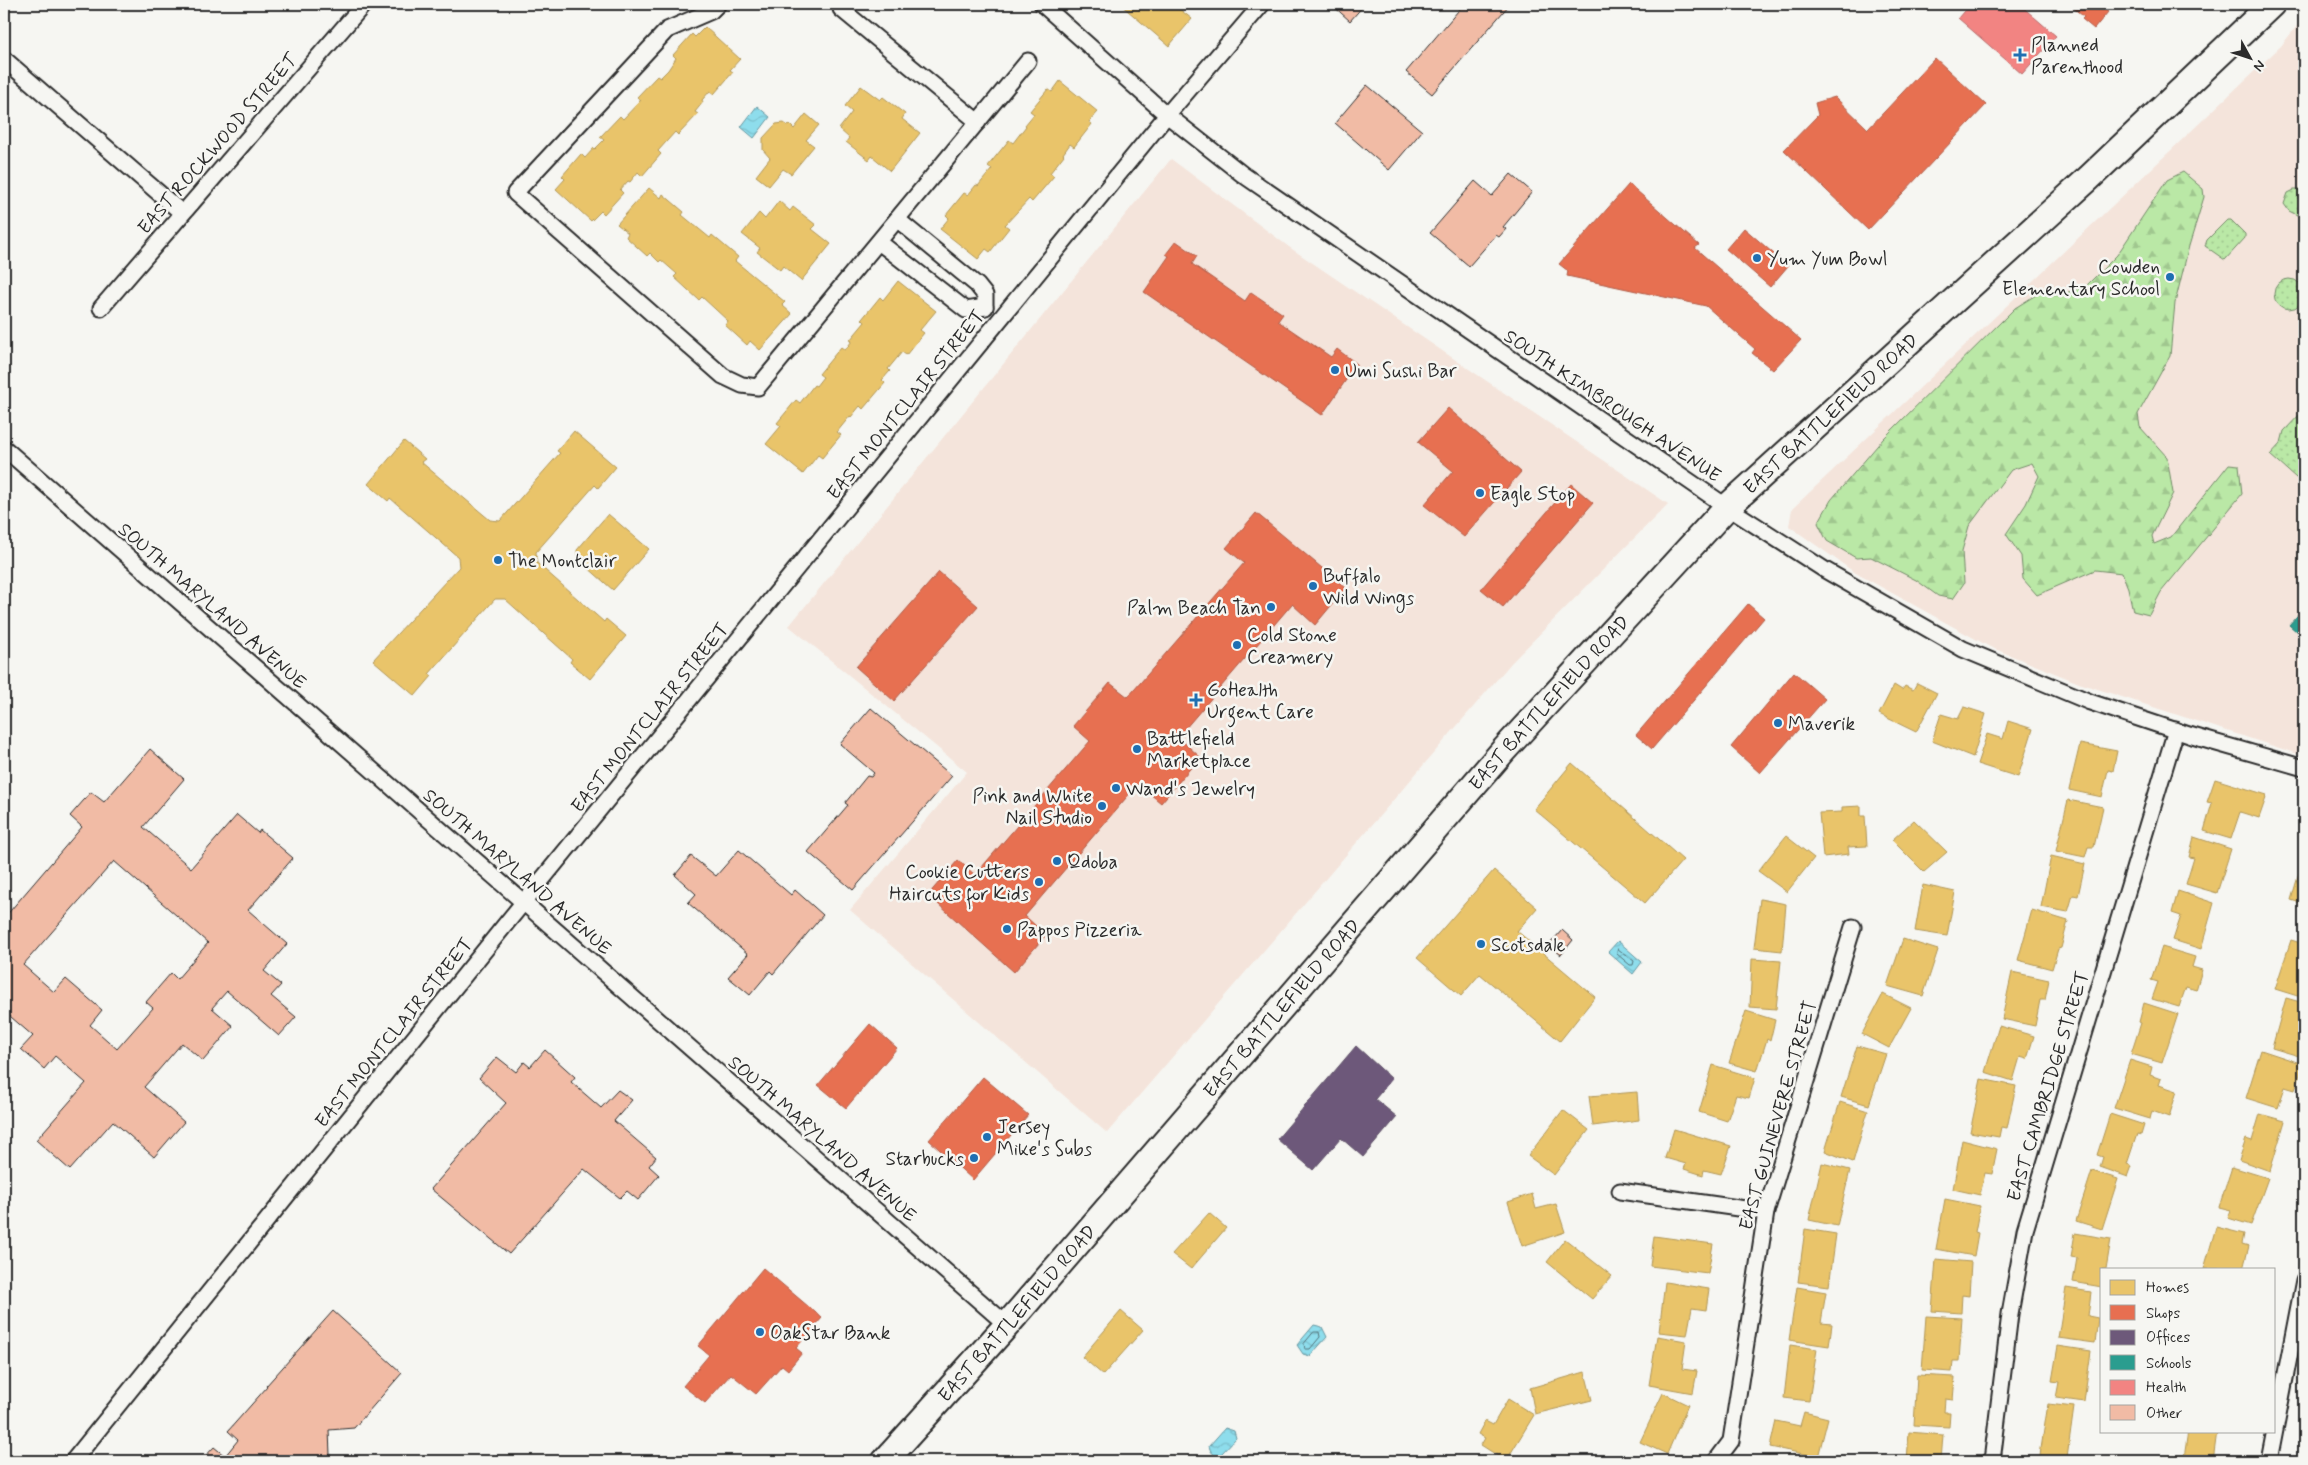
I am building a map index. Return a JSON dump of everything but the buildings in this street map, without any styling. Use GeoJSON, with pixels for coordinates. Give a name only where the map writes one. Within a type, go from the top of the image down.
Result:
{"type":"FeatureCollection","features":[{"type":"Feature","properties":{"kind":"main road","name":"EAST BATTLEFIELD ROAD"},"geometry":{"type":"LineString","coordinates":[[885,1461],[1007,1325],[1503,751],[1726,507],[2089,178],[2272,4]]}},
{"type":"Feature","properties":{"kind":"street","name":"EAST ROCKWOOD STREET"},"geometry":{"type":"LineString","coordinates":[[101,308],[364,4]]}},
{"type":"Feature","properties":{"kind":"street"},"geometry":{"type":"LineString","coordinates":[[718,4],[711,11],[667,30],[515,193],[723,376],[742,385],[758,387],[1028,61]]}},
{"type":"Feature","properties":{"kind":"street","name":"SOUTH KIMBROUGH AVENUE"},"geometry":{"type":"LineString","coordinates":[[1042,4],[1167,115],[1242,174],[1726,507],[1832,574],[1963,649],[2090,702],[2304,768]]}},
{"type":"Feature","properties":{"kind":"street","name":"EAST MONTCLAIR STREET"},"geometry":{"type":"LineString","coordinates":[[72,1461],[524,902],[1167,115],[1262,4]]}},
{"type":"Feature","properties":{"kind":"street"},"geometry":{"type":"LineString","coordinates":[[840,6],[978,122]]}},
{"type":"Feature","properties":{"kind":"street"},"geometry":{"type":"LineString","coordinates":[[4,59],[182,213]]}},
{"type":"Feature","properties":{"kind":"street"},"geometry":{"type":"LineString","coordinates":[[898,220],[978,285],[985,295],[985,307]]}},
{"type":"Feature","properties":{"kind":"street"},"geometry":{"type":"LineString","coordinates":[[879,242],[966,310],[985,307],[1001,318]]}},
{"type":"Feature","properties":{"kind":"street","name":"SOUTH MARYLAND AVENUE"},"geometry":{"type":"LineString","coordinates":[[4,448],[1007,1325]]}},
{"type":"Feature","properties":{"kind":"street","name":"EAST CAMBRIDGE STREET"},"geometry":{"type":"LineString","coordinates":[[1992,1461],[2010,1314],[2025,1230],[2176,730]]}},
{"type":"Feature","properties":{"kind":"street","name":"EAST GUINEVERE STREET"},"geometry":{"type":"LineString","coordinates":[[1716,1461],[1731,1440],[1766,1212],[1853,927]]}},
{"type":"Feature","properties":{"kind":"street"},"geometry":{"type":"LineString","coordinates":[[1620,1191],[1766,1212]]}},
{"type":"Feature","properties":{"kind":"street"},"geometry":{"type":"LineString","coordinates":[[2276,1429],[2304,1280]]}},
{"type":"Feature","properties":{"kind":"street"},"geometry":{"type":"LineString","coordinates":[[2270,1461],[2275,1432]]}},
{"type":"Feature","properties":{"kind":"shaded area","name":"Cowden Elementary School"},"geometry":{"type":"Polygon","coordinates":[[[2304,17],[2304,756],[2079,683],[1990,647],[1854,572],[1789,526],[1792,509],[2281,46],[2304,17]]]}},
{"type":"Feature","properties":{"kind":"shaded area"},"geometry":{"type":"Polygon","coordinates":[[[1171,159],[1289,247],[1668,504],[1512,662],[1107,1133],[850,910],[967,772],[789,626],[1171,159]]]}},
{"type":"Feature","properties":{"kind":"green space"},"geometry":{"type":"Polygon","coordinates":[[[2183,172],[2203,189],[2204,197],[2189,246],[2175,303],[2170,356],[2138,414],[2140,427],[2167,457],[2173,493],[2152,536],[2154,544],[2171,537],[2229,464],[2239,465],[2242,494],[2161,592],[2149,615],[2133,611],[2128,588],[2122,573],[2095,570],[2037,595],[2023,579],[2021,556],[2006,534],[2026,504],[2039,476],[2032,463],[2011,470],[1969,526],[1962,551],[1964,583],[1953,599],[1938,596],[1916,580],[1871,557],[1856,558],[1827,541],[1818,523],[1831,500],[1883,439],[2015,308],[2039,293],[2066,293],[2086,286],[2117,255],[2167,180],[2183,172]]]}},
{"type":"Feature","properties":{"kind":"green space"},"geometry":{"type":"Polygon","coordinates":[[[2294,190],[2302,190],[2304,193],[2304,212],[2299,216],[2289,211],[2284,204],[2288,193],[2294,190]]]}},
{"type":"Feature","properties":{"kind":"green space"},"geometry":{"type":"Polygon","coordinates":[[[2227,220],[2231,220],[2245,234],[2245,238],[2225,260],[2205,246],[2207,240],[2227,220]]]}},
{"type":"Feature","properties":{"kind":"green space"},"geometry":{"type":"Polygon","coordinates":[[[2289,279],[2299,284],[2304,294],[2299,304],[2289,309],[2279,304],[2274,294],[2279,284],[2289,279]]]}},
{"type":"Feature","properties":{"kind":"green space"},"geometry":{"type":"Polygon","coordinates":[[[2304,410],[2304,485],[2270,455],[2281,443],[2284,431],[2304,410]]]}},
{"type":"Feature","properties":{"kind":"water"},"geometry":{"type":"Polygon","coordinates":[[[757,106],[770,117],[754,138],[741,127],[757,106]]]}},
{"type":"Feature","properties":{"kind":"water"},"geometry":{"type":"Polygon","coordinates":[[[1618,941],[1642,962],[1633,974],[1608,952],[1618,941]]]}},
{"type":"Feature","properties":{"kind":"water"},"geometry":{"type":"Polygon","coordinates":[[[1314,1325],[1322,1327],[1327,1337],[1310,1356],[1303,1354],[1297,1345],[1314,1325]]]}},
{"type":"Feature","properties":{"kind":"water"},"geometry":{"type":"Polygon","coordinates":[[[1225,1428],[1234,1431],[1236,1438],[1221,1454],[1214,1455],[1209,1446],[1225,1428]]]}},
{"type":"Feature","properties":{"kind":"place","name":"Planned Parenthood"},"geometry":{"type":"Point","coordinates":[2020,55]}},
{"type":"Feature","properties":{"kind":"place","name":"Yum Yum Bowl"},"geometry":{"type":"Point","coordinates":[1757,258]}},
{"type":"Feature","properties":{"kind":"place","name":"Cowden Elementary School"},"geometry":{"type":"Point","coordinates":[2170,277]}},
{"type":"Feature","properties":{"kind":"place","name":"Umi Sushi Bar"},"geometry":{"type":"Point","coordinates":[1335,370]}},
{"type":"Feature","properties":{"kind":"place","name":"Eagle Stop"},"geometry":{"type":"Point","coordinates":[1480,493]}},
{"type":"Feature","properties":{"kind":"place","name":"The Montclair"},"geometry":{"type":"Point","coordinates":[498,560]}},
{"type":"Feature","properties":{"kind":"place","name":"Buffalo Wild Wings"},"geometry":{"type":"Point","coordinates":[1313,586]}},
{"type":"Feature","properties":{"kind":"place","name":"Palm Beach Tan"},"geometry":{"type":"Point","coordinates":[1271,607]}},
{"type":"Feature","properties":{"kind":"place","name":"Cold Stone Creamery"},"geometry":{"type":"Point","coordinates":[1237,645]}},
{"type":"Feature","properties":{"kind":"place","name":"GoHealth Urgent Care"},"geometry":{"type":"Point","coordinates":[1196,700]}},
{"type":"Feature","properties":{"kind":"place","name":"Maverik"},"geometry":{"type":"Point","coordinates":[1778,723]}},
{"type":"Feature","properties":{"kind":"place","name":"Battlefield Marketplace"},"geometry":{"type":"Point","coordinates":[1137,749]}},
{"type":"Feature","properties":{"kind":"place","name":"Wand's Jewelry"},"geometry":{"type":"Point","coordinates":[1116,788]}},
{"type":"Feature","properties":{"kind":"place","name":"Pink and White Nail Studio"},"geometry":{"type":"Point","coordinates":[1102,806]}},
{"type":"Feature","properties":{"kind":"place","name":"Qdoba"},"geometry":{"type":"Point","coordinates":[1057,861]}},
{"type":"Feature","properties":{"kind":"place","name":"Cookie Cutters Haircuts for Kids"},"geometry":{"type":"Point","coordinates":[1039,882]}},
{"type":"Feature","properties":{"kind":"place","name":"Pappos Pizzeria"},"geometry":{"type":"Point","coordinates":[1007,929]}},
{"type":"Feature","properties":{"kind":"place","name":"Scotsdale"},"geometry":{"type":"Point","coordinates":[1481,944]}},
{"type":"Feature","properties":{"kind":"place","name":"Jersey Mike's Subs"},"geometry":{"type":"Point","coordinates":[987,1137]}},
{"type":"Feature","properties":{"kind":"place","name":"Starbucks"},"geometry":{"type":"Point","coordinates":[974,1158]}},
{"type":"Feature","properties":{"kind":"place","name":"OakStar Bank"},"geometry":{"type":"Point","coordinates":[760,1332]}}]}
